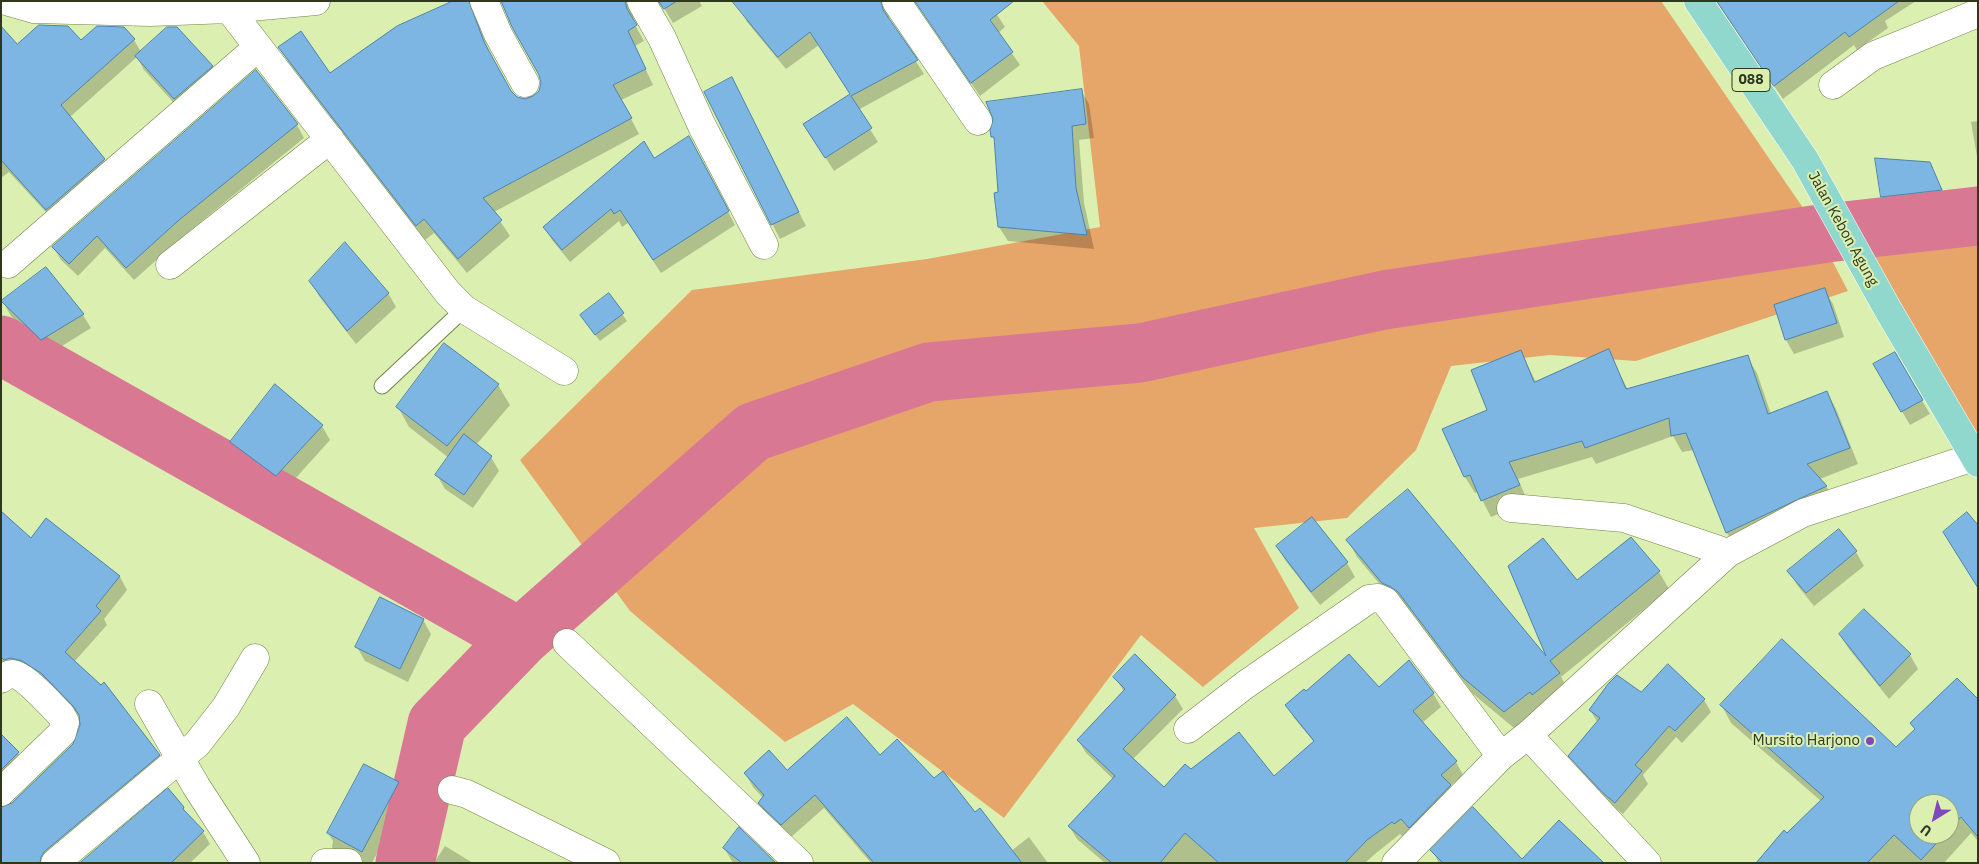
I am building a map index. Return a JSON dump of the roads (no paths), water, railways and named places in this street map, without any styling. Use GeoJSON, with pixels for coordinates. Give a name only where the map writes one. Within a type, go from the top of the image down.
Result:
{"type":"FeatureCollection","features":[{"type":"Feature","properties":{"kind":"main road","name":"Jalan Kebon Agung"},"geometry":{"type":"LineString","coordinates":[[1698,1],[1805,160],[1887,308],[1976,460]]}},
{"type":"Feature","properties":{"kind":"street"},"geometry":{"type":"LineString","coordinates":[[6,1],[34,9],[150,12],[229,9],[316,1]]}},
{"type":"Feature","properties":{"kind":"street"},"geometry":{"type":"LineString","coordinates":[[484,1],[498,34],[525,83]]}},
{"type":"Feature","properties":{"kind":"street"},"geometry":{"type":"LineString","coordinates":[[641,1],[662,38],[702,126],[764,244]]}},
{"type":"Feature","properties":{"kind":"street"},"geometry":{"type":"LineString","coordinates":[[896,1],[978,121]]}},
{"type":"Feature","properties":{"kind":"street"},"geometry":{"type":"LineString","coordinates":[[229,9],[257,48],[330,139],[448,293],[464,309],[564,371]]}},
{"type":"Feature","properties":{"kind":"street"},"geometry":{"type":"LineString","coordinates":[[1833,85],[1873,56],[1978,13]]}},
{"type":"Feature","properties":{"kind":"street"},"geometry":{"type":"LineString","coordinates":[[8,264],[257,48]]}},
{"type":"Feature","properties":{"kind":"street"},"geometry":{"type":"LineString","coordinates":[[170,265],[330,139]]}},
{"type":"Feature","properties":{"kind":"street"},"geometry":{"type":"LineString","coordinates":[[1396,863],[1501,756],[1528,735],[1728,553],[1804,513],[1976,460]]}},
{"type":"Feature","properties":{"kind":"street"},"geometry":{"type":"LineString","coordinates":[[1511,508],[1624,518],[1728,553]]}},
{"type":"Feature","properties":{"kind":"street"},"geometry":{"type":"LineString","coordinates":[[1188,729],[1245,685],[1369,599],[1378,598],[1385,600],[1501,756]]}},
{"type":"Feature","properties":{"kind":"street"},"geometry":{"type":"LineString","coordinates":[[567,643],[799,863]]}},
{"type":"Feature","properties":{"kind":"street"},"geometry":{"type":"LineString","coordinates":[[55,863],[197,744],[216,721],[255,658]]}},
{"type":"Feature","properties":{"kind":"street"},"geometry":{"type":"LineString","coordinates":[[1,679],[6,675],[14,674],[23,678],[61,715],[65,722],[62,733],[1,792]]}},
{"type":"Feature","properties":{"kind":"street"},"geometry":{"type":"LineString","coordinates":[[149,704],[180,759],[246,863]]}},
{"type":"Feature","properties":{"kind":"street"},"geometry":{"type":"LineString","coordinates":[[1528,735],[1647,863]]}},
{"type":"Feature","properties":{"kind":"street"},"geometry":{"type":"LineString","coordinates":[[452,790],[467,794],[606,863]]}},
{"type":"Feature","properties":{"kind":"street"},"geometry":{"type":"LineString","coordinates":[[325,863],[348,863]]}},
{"type":"Feature","properties":{"kind":"lane"},"geometry":{"type":"LineString","coordinates":[[382,386],[464,309]]}},
{"type":"Feature","properties":{"kind":"waterway"},"geometry":{"type":"LineString","coordinates":[[1,345],[520,638],[753,432],[929,372],[1140,353],[1384,300],[1827,233],[1978,216]]}},
{"type":"Feature","properties":{"kind":"waterway"},"geometry":{"type":"LineString","coordinates":[[405,863],[437,724],[520,638]]}},
{"type":"Feature","properties":{"kind":"place","name":"Mursito Harjono"},"geometry":{"type":"Point","coordinates":[1870,741]}}]}
